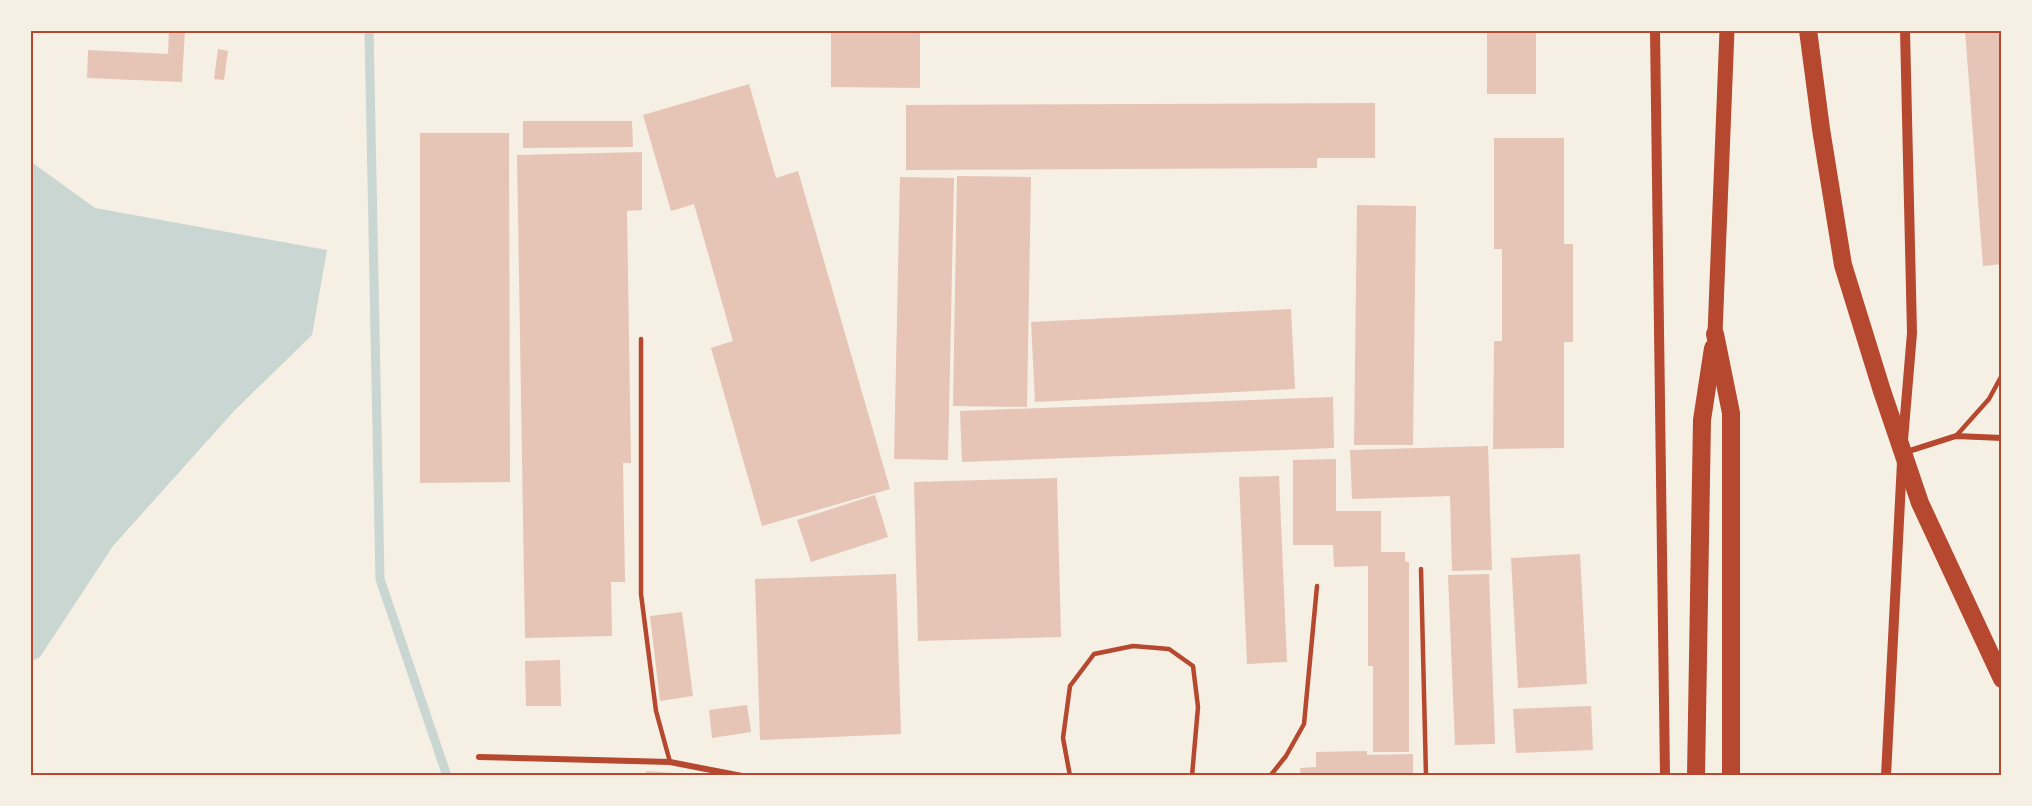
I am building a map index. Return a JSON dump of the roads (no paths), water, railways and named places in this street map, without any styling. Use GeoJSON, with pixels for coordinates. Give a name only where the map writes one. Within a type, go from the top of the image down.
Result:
{"type":"FeatureCollection","features":[{"type":"Feature","properties":{"kind":"highway"},"geometry":{"type":"LineString","coordinates":[[1808,30],[1843,265],[1920,503],[2002,679]]}},
{"type":"Feature","properties":{"kind":"highway"},"geometry":{"type":"LineString","coordinates":[[1696,776],[1702,420],[1715,334]]}},
{"type":"Feature","properties":{"kind":"highway"},"geometry":{"type":"LineString","coordinates":[[1715,334],[1731,413],[1731,776]]}},
{"type":"Feature","properties":{"kind":"main road"},"geometry":{"type":"LineString","coordinates":[[1715,334],[1727,30]]}},
{"type":"Feature","properties":{"kind":"street"},"geometry":{"type":"LineString","coordinates":[[1656,30],[1665,776]]}},
{"type":"Feature","properties":{"kind":"street"},"geometry":{"type":"LineString","coordinates":[[1885,774],[1904,409],[1912,333],[1905,30]]}},
{"type":"Feature","properties":{"kind":"street"},"geometry":{"type":"LineString","coordinates":[[1902,454],[1956,436],[2002,438]]}},
{"type":"Feature","properties":{"kind":"street"},"geometry":{"type":"LineString","coordinates":[[479,757],[670,762],[742,776]]}},
{"type":"Feature","properties":{"kind":"lane"},"geometry":{"type":"LineString","coordinates":[[641,339],[641,594],[656,711],[670,762]]}},
{"type":"Feature","properties":{"kind":"lane"},"geometry":{"type":"LineString","coordinates":[[1956,436],[1989,399],[2002,375]]}},
{"type":"Feature","properties":{"kind":"lane"},"geometry":{"type":"LineString","coordinates":[[1421,569],[1426,776]]}},
{"type":"Feature","properties":{"kind":"lane"},"geometry":{"type":"LineString","coordinates":[[1270,776],[1286,756],[1304,724],[1317,586]]}},
{"type":"Feature","properties":{"kind":"lane"},"geometry":{"type":"LineString","coordinates":[[1070,776],[1063,738],[1070,686],[1094,654],[1133,646],[1169,649],[1193,666],[1198,707],[1192,776]]}},
{"type":"Feature","properties":{"kind":"waterway"},"geometry":{"type":"LineString","coordinates":[[369,30],[380,579],[447,776]]}}]}
